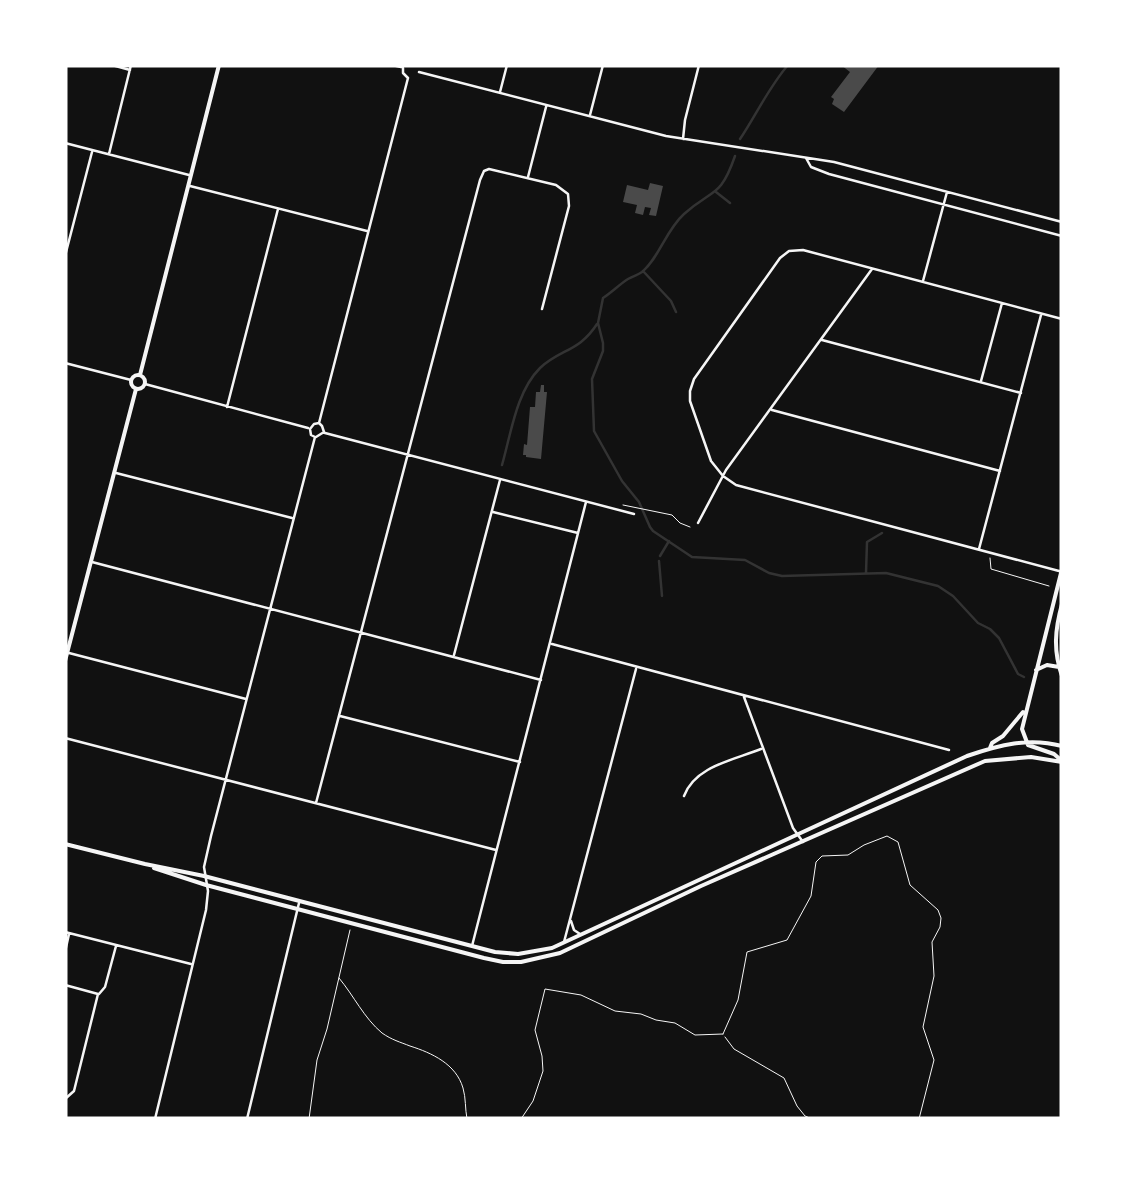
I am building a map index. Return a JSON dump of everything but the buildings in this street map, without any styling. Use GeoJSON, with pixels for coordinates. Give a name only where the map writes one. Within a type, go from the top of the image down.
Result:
{"type":"FeatureCollection","features":[{"type":"Feature","properties":{"kind":"main road"},"geometry":{"type":"LineString","coordinates":[[140,374],[219,65]]}},
{"type":"Feature","properties":{"kind":"main road"},"geometry":{"type":"LineString","coordinates":[[136,389],[131,380],[140,374]]}},
{"type":"Feature","properties":{"kind":"main road"},"geometry":{"type":"LineString","coordinates":[[136,389],[145,384],[140,374]]}},
{"type":"Feature","properties":{"kind":"main road"},"geometry":{"type":"LineString","coordinates":[[65,661],[136,389]]}},
{"type":"Feature","properties":{"kind":"main road"},"geometry":{"type":"LineString","coordinates":[[1062,571],[1022,729],[1025,742],[1031,747],[1054,754],[1062,762]]}},
{"type":"Feature","properties":{"kind":"main road"},"geometry":{"type":"LineString","coordinates":[[1062,604],[1056,627],[1062,676]]}},
{"type":"Feature","properties":{"kind":"main road"},"geometry":{"type":"LineString","coordinates":[[1036,670],[1046,665],[1059,667]]}},
{"type":"Feature","properties":{"kind":"main road"},"geometry":{"type":"LineString","coordinates":[[990,748],[1026,709]]}},
{"type":"Feature","properties":{"kind":"main road"},"geometry":{"type":"LineString","coordinates":[[145,864],[206,885],[495,952],[518,954],[564,942],[990,748],[1025,742],[1062,746]]}},
{"type":"Feature","properties":{"kind":"main road"},"geometry":{"type":"LineString","coordinates":[[65,844],[204,876],[484,958],[521,962],[560,953],[701,886],[985,762],[1019,757],[1062,762]]}},
{"type":"Feature","properties":{"kind":"street"},"geometry":{"type":"LineString","coordinates":[[108,154],[130,67],[112,65]]}},
{"type":"Feature","properties":{"kind":"street"},"geometry":{"type":"LineString","coordinates":[[392,65],[403,66],[408,78]]}},
{"type":"Feature","properties":{"kind":"street"},"geometry":{"type":"LineString","coordinates":[[500,93],[507,65]]}},
{"type":"Feature","properties":{"kind":"street"},"geometry":{"type":"LineString","coordinates":[[590,117],[603,65]]}},
{"type":"Feature","properties":{"kind":"street"},"geometry":{"type":"LineString","coordinates":[[683,140],[699,65]]}},
{"type":"Feature","properties":{"kind":"street"},"geometry":{"type":"LineString","coordinates":[[408,78],[414,77],[418,69],[683,140],[806,157],[1062,222]]}},
{"type":"Feature","properties":{"kind":"street"},"geometry":{"type":"LineString","coordinates":[[319,424],[408,78]]}},
{"type":"Feature","properties":{"kind":"street"},"geometry":{"type":"LineString","coordinates":[[528,177],[546,106]]}},
{"type":"Feature","properties":{"kind":"street"},"geometry":{"type":"LineString","coordinates":[[65,144],[191,175]]}},
{"type":"Feature","properties":{"kind":"street"},"geometry":{"type":"LineString","coordinates":[[65,256],[92,150]]}},
{"type":"Feature","properties":{"kind":"street"},"geometry":{"type":"LineString","coordinates":[[806,157],[808,165],[829,174],[1062,236]]}},
{"type":"Feature","properties":{"kind":"street"},"geometry":{"type":"LineString","coordinates":[[316,803],[484,171],[494,169],[528,177],[561,187],[568,194],[569,206],[542,309]]}},
{"type":"Feature","properties":{"kind":"street"},"geometry":{"type":"LineString","coordinates":[[188,186],[368,231]]}},
{"type":"Feature","properties":{"kind":"street"},"geometry":{"type":"LineString","coordinates":[[923,282],[947,191]]}},
{"type":"Feature","properties":{"kind":"street"},"geometry":{"type":"LineString","coordinates":[[227,406],[278,209]]}},
{"type":"Feature","properties":{"kind":"street"},"geometry":{"type":"LineString","coordinates":[[1062,319],[872,268],[789,251],[780,258],[691,385],[690,401],[711,460],[723,476],[743,488],[1062,571]]}},
{"type":"Feature","properties":{"kind":"street"},"geometry":{"type":"LineString","coordinates":[[698,523],[723,476],[872,268]]}},
{"type":"Feature","properties":{"kind":"street"},"geometry":{"type":"LineString","coordinates":[[980,382],[1002,303]]}},
{"type":"Feature","properties":{"kind":"street"},"geometry":{"type":"LineString","coordinates":[[979,550],[1041,314]]}},
{"type":"Feature","properties":{"kind":"street"},"geometry":{"type":"LineString","coordinates":[[821,340],[1021,393]]}},
{"type":"Feature","properties":{"kind":"street"},"geometry":{"type":"LineString","coordinates":[[65,363],[131,380]]}},
{"type":"Feature","properties":{"kind":"street"},"geometry":{"type":"LineString","coordinates":[[145,384],[310,429]]}},
{"type":"Feature","properties":{"kind":"street"},"geometry":{"type":"LineString","coordinates":[[770,410],[1000,470]]}},
{"type":"Feature","properties":{"kind":"street"},"geometry":{"type":"LineString","coordinates":[[310,429],[319,424]]}},
{"type":"Feature","properties":{"kind":"street"},"geometry":{"type":"LineString","coordinates":[[319,424],[324,432]]}},
{"type":"Feature","properties":{"kind":"street"},"geometry":{"type":"LineString","coordinates":[[310,429],[315,437],[324,432]]}},
{"type":"Feature","properties":{"kind":"street"},"geometry":{"type":"LineString","coordinates":[[324,432],[634,514]]}},
{"type":"Feature","properties":{"kind":"street"},"geometry":{"type":"LineString","coordinates":[[155,1119],[206,910],[204,876],[208,850],[315,437]]}},
{"type":"Feature","properties":{"kind":"street"},"geometry":{"type":"LineString","coordinates":[[114,472],[294,519]]}},
{"type":"Feature","properties":{"kind":"street"},"geometry":{"type":"LineString","coordinates":[[454,657],[500,480]]}},
{"type":"Feature","properties":{"kind":"street"},"geometry":{"type":"LineString","coordinates":[[472,946],[586,502]]}},
{"type":"Feature","properties":{"kind":"street"},"geometry":{"type":"LineString","coordinates":[[492,511],[580,533]]}},
{"type":"Feature","properties":{"kind":"street"},"geometry":{"type":"LineString","coordinates":[[91,562],[542,680]]}},
{"type":"Feature","properties":{"kind":"street"},"geometry":{"type":"LineString","coordinates":[[551,644],[950,750]]}},
{"type":"Feature","properties":{"kind":"street"},"geometry":{"type":"LineString","coordinates":[[67,652],[247,699]]}},
{"type":"Feature","properties":{"kind":"street"},"geometry":{"type":"LineString","coordinates":[[564,942],[636,668]]}},
{"type":"Feature","properties":{"kind":"street"},"geometry":{"type":"LineString","coordinates":[[744,696],[796,834],[803,842]]}},
{"type":"Feature","properties":{"kind":"street"},"geometry":{"type":"LineString","coordinates":[[339,715],[520,762]]}},
{"type":"Feature","properties":{"kind":"street"},"geometry":{"type":"LineString","coordinates":[[65,738],[497,850]]}},
{"type":"Feature","properties":{"kind":"street"},"geometry":{"type":"LineString","coordinates":[[684,796],[693,779],[704,772],[763,749]]}},
{"type":"Feature","properties":{"kind":"street"},"geometry":{"type":"LineString","coordinates":[[247,1119],[299,905]]}},
{"type":"Feature","properties":{"kind":"street"},"geometry":{"type":"LineString","coordinates":[[571,919],[580,935]]}},
{"type":"Feature","properties":{"kind":"street"},"geometry":{"type":"LineString","coordinates":[[65,952],[67,932],[193,964]]}},
{"type":"Feature","properties":{"kind":"street"},"geometry":{"type":"LineString","coordinates":[[65,1099],[74,1091],[98,994],[106,987],[116,945]]}},
{"type":"Feature","properties":{"kind":"street"},"geometry":{"type":"LineString","coordinates":[[65,984],[98,994]]}},
{"type":"Feature","properties":{"kind":"path"},"geometry":{"type":"LineString","coordinates":[[631,505],[672,515],[686,526],[698,523]]}},
{"type":"Feature","properties":{"kind":"path"},"geometry":{"type":"LineString","coordinates":[[992,553],[990,569],[1056,588]]}},
{"type":"Feature","properties":{"kind":"path"},"geometry":{"type":"LineString","coordinates":[[723,1034],[738,1000],[747,952],[787,940],[811,896],[816,862],[822,856],[848,856],[888,836],[898,842],[910,885],[938,910],[941,918],[932,942],[934,976],[923,1026],[934,1060],[918,1119]]}},
{"type":"Feature","properties":{"kind":"path"},"geometry":{"type":"LineString","coordinates":[[309,1119],[316,1060],[328,1029],[350,927]]}},
{"type":"Feature","properties":{"kind":"path"},"geometry":{"type":"LineString","coordinates":[[339,978],[378,1030],[394,1041],[446,1062],[463,1087],[467,1119]]}},
{"type":"Feature","properties":{"kind":"path"},"geometry":{"type":"LineString","coordinates":[[521,1119],[533,1101],[542,1070],[535,1030],[545,989],[581,995],[615,1011],[675,1022],[695,1036],[723,1034]]}},
{"type":"Feature","properties":{"kind":"path"},"geometry":{"type":"LineString","coordinates":[[723,1034],[734,1048],[784,1078],[797,1106],[812,1119]]}},
{"type":"Feature","properties":{"kind":"waterway"},"geometry":{"type":"LineString","coordinates":[[740,139],[788,65]]}},
{"type":"Feature","properties":{"kind":"waterway"},"geometry":{"type":"LineString","coordinates":[[735,156],[720,186],[678,221],[648,266],[603,298],[598,323],[603,351],[592,379],[594,431],[653,531],[692,557],[745,560],[782,576],[886,573],[938,586],[999,638],[1018,674],[1024,677]]}},
{"type":"Feature","properties":{"kind":"waterway"},"geometry":{"type":"LineString","coordinates":[[716,192],[730,203]]}},
{"type":"Feature","properties":{"kind":"waterway"},"geometry":{"type":"LineString","coordinates":[[643,271],[671,301],[676,312]]}},
{"type":"Feature","properties":{"kind":"waterway"},"geometry":{"type":"LineString","coordinates":[[502,465],[515,414],[532,378],[547,362],[583,340],[597,324]]}},
{"type":"Feature","properties":{"kind":"waterway"},"geometry":{"type":"LineString","coordinates":[[866,573],[867,542],[882,533]]}},
{"type":"Feature","properties":{"kind":"waterway"},"geometry":{"type":"LineString","coordinates":[[660,556],[669,541]]}},
{"type":"Feature","properties":{"kind":"waterway"},"geometry":{"type":"LineString","coordinates":[[659,561],[662,596]]}}]}
